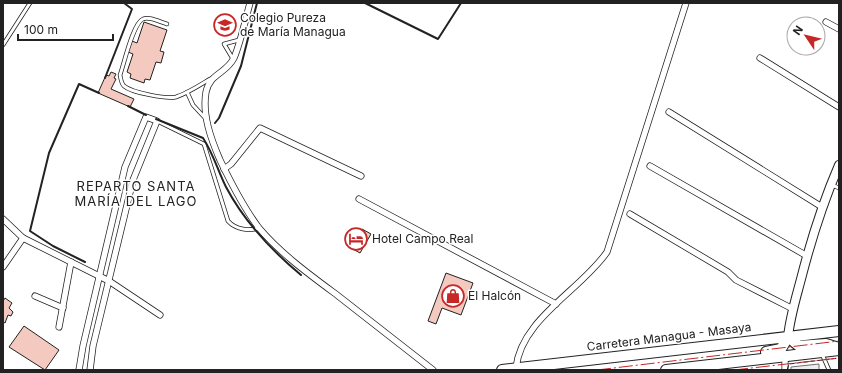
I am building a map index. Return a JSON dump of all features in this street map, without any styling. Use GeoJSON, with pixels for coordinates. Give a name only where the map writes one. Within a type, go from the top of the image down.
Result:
{"type":"FeatureCollection","features":[{"type":"Feature","properties":{"kind":"highway","name":"Carretera Managua - Masaya"},"geometry":{"type":"LineString","coordinates":[[502,370],[839,331]]}},
{"type":"Feature","properties":{"kind":"highway"},"geometry":{"type":"LineString","coordinates":[[727,365],[742,356],[780,350],[788,337],[799,346],[826,344],[839,349]]}},
{"type":"Feature","properties":{"kind":"highway"},"geometry":{"type":"LineString","coordinates":[[666,370],[727,365],[839,349]]}},
{"type":"Feature","properties":{"kind":"street"},"geometry":{"type":"LineString","coordinates":[[250,3],[234,58],[228,67],[210,79],[205,104],[212,143],[236,194],[260,228],[297,265],[433,370]]}},
{"type":"Feature","properties":{"kind":"street"},"geometry":{"type":"LineString","coordinates":[[516,368],[517,355],[524,340],[556,304],[599,263],[607,252],[686,3]]}},
{"type":"Feature","properties":{"kind":"street"},"geometry":{"type":"LineString","coordinates":[[826,22],[839,29]]}},
{"type":"Feature","properties":{"kind":"street"},"geometry":{"type":"LineString","coordinates":[[760,58],[839,107]]}},
{"type":"Feature","properties":{"kind":"street"},"geometry":{"type":"LineString","coordinates":[[669,112],[822,207]]}},
{"type":"Feature","properties":{"kind":"street"},"geometry":{"type":"LineString","coordinates":[[79,370],[82,346],[98,275],[125,167],[146,116],[157,121],[133,180],[93,346],[90,370]]}},
{"type":"Feature","properties":{"kind":"street"},"geometry":{"type":"LineString","coordinates":[[224,169],[231,164],[260,128],[361,176]]}},
{"type":"Feature","properties":{"kind":"street"},"geometry":{"type":"LineString","coordinates":[[788,337],[793,309],[807,256],[822,207],[839,165]]}},
{"type":"Feature","properties":{"kind":"street"},"geometry":{"type":"LineString","coordinates":[[650,166],[807,256]]}},
{"type":"Feature","properties":{"kind":"street"},"geometry":{"type":"LineString","coordinates":[[359,199],[556,304]]}},
{"type":"Feature","properties":{"kind":"street"},"geometry":{"type":"LineString","coordinates":[[630,214],[728,272],[736,280],[793,309]]}},
{"type":"Feature","properties":{"kind":"street"},"geometry":{"type":"LineString","coordinates":[[3,219],[23,238],[109,281],[160,315]]}},
{"type":"Feature","properties":{"kind":"street"},"geometry":{"type":"LineString","coordinates":[[3,268],[23,238]]}},
{"type":"Feature","properties":{"kind":"street"},"geometry":{"type":"LineString","coordinates":[[59,327],[71,262]]}},
{"type":"Feature","properties":{"kind":"street"},"geometry":{"type":"LineString","coordinates":[[35,296],[63,308]]}},
{"type":"Feature","properties":{"kind":"street"},"geometry":{"type":"LineString","coordinates":[[785,356],[785,370]]}},
{"type":"Feature","properties":{"kind":"street"},"geometry":{"type":"LineString","coordinates":[[423,370],[424,363]]}},
{"type":"Feature","properties":{"kind":"lane"},"geometry":{"type":"LineString","coordinates":[[3,45],[30,3]]}},
{"type":"Feature","properties":{"kind":"lane"},"geometry":{"type":"LineString","coordinates":[[167,24],[148,18],[143,19],[136,25],[120,75],[121,82],[124,86],[132,90],[165,98],[176,97],[210,79]]}},
{"type":"Feature","properties":{"kind":"lane"},"geometry":{"type":"LineString","coordinates":[[234,58],[224,44],[239,40]]}},
{"type":"Feature","properties":{"kind":"lane"},"geometry":{"type":"LineString","coordinates":[[186,92],[193,105],[208,121]]}},
{"type":"Feature","properties":{"kind":"lane"},"geometry":{"type":"LineString","coordinates":[[157,121],[204,144],[228,221],[232,226],[250,230],[260,228]]}},
{"type":"Feature","properties":{"kind":"lane"},"geometry":{"type":"LineString","coordinates":[[831,185],[839,188]]}},
{"type":"Feature","properties":{"kind":"lane"},"geometry":{"type":"LineString","coordinates":[[821,352],[829,370]]}},
{"type":"Feature","properties":{"kind":"shaded area"},"geometry":{"type":"Polygon","coordinates":[[[819,364],[819,370],[791,370],[791,367],[819,364]]]}},
{"type":"Feature","properties":{"kind":"building"},"geometry":{"type":"Polygon","coordinates":[[[144,22],[167,30],[160,51],[164,52],[161,63],[156,62],[150,80],[145,79],[144,83],[130,78],[131,74],[127,72],[133,54],[128,52],[132,41],[137,43],[144,22]]]}},
{"type":"Feature","properties":{"kind":"building"},"geometry":{"type":"Polygon","coordinates":[[[111,72],[116,74],[114,78],[116,79],[111,89],[134,99],[130,107],[98,93],[106,75],[109,76],[111,72]]]}},
{"type":"Feature","properties":{"kind":"building"},"geometry":{"type":"Polygon","coordinates":[[[362,229],[371,234],[360,253],[351,248],[362,229]]]}},
{"type":"Feature","properties":{"kind":"building","name":"El Halcón"},"geometry":{"type":"Polygon","coordinates":[[[446,273],[473,283],[461,315],[442,308],[436,324],[428,321],[446,273]]]}},
{"type":"Feature","properties":{"kind":"building"},"geometry":{"type":"Polygon","coordinates":[[[5,298],[12,303],[9,308],[13,312],[11,316],[8,315],[5,323],[3,322],[3,301],[5,298]]]}},
{"type":"Feature","properties":{"kind":"building"},"geometry":{"type":"Polygon","coordinates":[[[24,326],[59,350],[45,370],[9,347],[24,326]]]}},
{"type":"Feature","properties":{"kind":"fence"},"geometry":{"type":"LineString","coordinates":[[787,370],[789,364],[839,358]]}},
{"type":"Feature","properties":{"kind":"wall"},"geometry":{"type":"LineString","coordinates":[[105,78],[132,9],[124,3]]}},
{"type":"Feature","properties":{"kind":"wall"},"geometry":{"type":"LineString","coordinates":[[215,123],[219,118],[241,66],[257,3]]}},
{"type":"Feature","properties":{"kind":"wall"},"geometry":{"type":"LineString","coordinates":[[365,3],[438,39],[461,3]]}},
{"type":"Feature","properties":{"kind":"wall"},"geometry":{"type":"LineString","coordinates":[[85,262],[53,246],[30,231],[49,153],[79,84],[99,93]]}},
{"type":"Feature","properties":{"kind":"wall"},"geometry":{"type":"LineString","coordinates":[[128,106],[146,115]]}},
{"type":"Feature","properties":{"kind":"wall"},"geometry":{"type":"LineString","coordinates":[[156,119],[203,138],[233,200],[250,224],[269,246],[301,275]]}},
{"type":"Feature","properties":{"kind":"power"},"geometry":{"type":"LineString","coordinates":[[597,370],[839,341]]}},
{"type":"Feature","properties":{"kind":"power"},"geometry":{"type":"LineString","coordinates":[[734,370],[839,358]]}},
{"type":"Feature","properties":{"kind":"place","name":"Colegio Pureza de María Managua"},"geometry":{"type":"Point","coordinates":[225,25]}},
{"type":"Feature","properties":{"kind":"place","name":"Hotel Campo Real"},"geometry":{"type":"Point","coordinates":[356,239]}},
{"type":"Feature","properties":{"kind":"place","name":"El Halcón"},"geometry":{"type":"Point","coordinates":[453,296]}},
{"type":"Feature","properties":{"kind":"district","name":"REPARTO SANTA MARÍA DEL LAGO"},"geometry":{"type":"Point","coordinates":[136,194]}}]}
